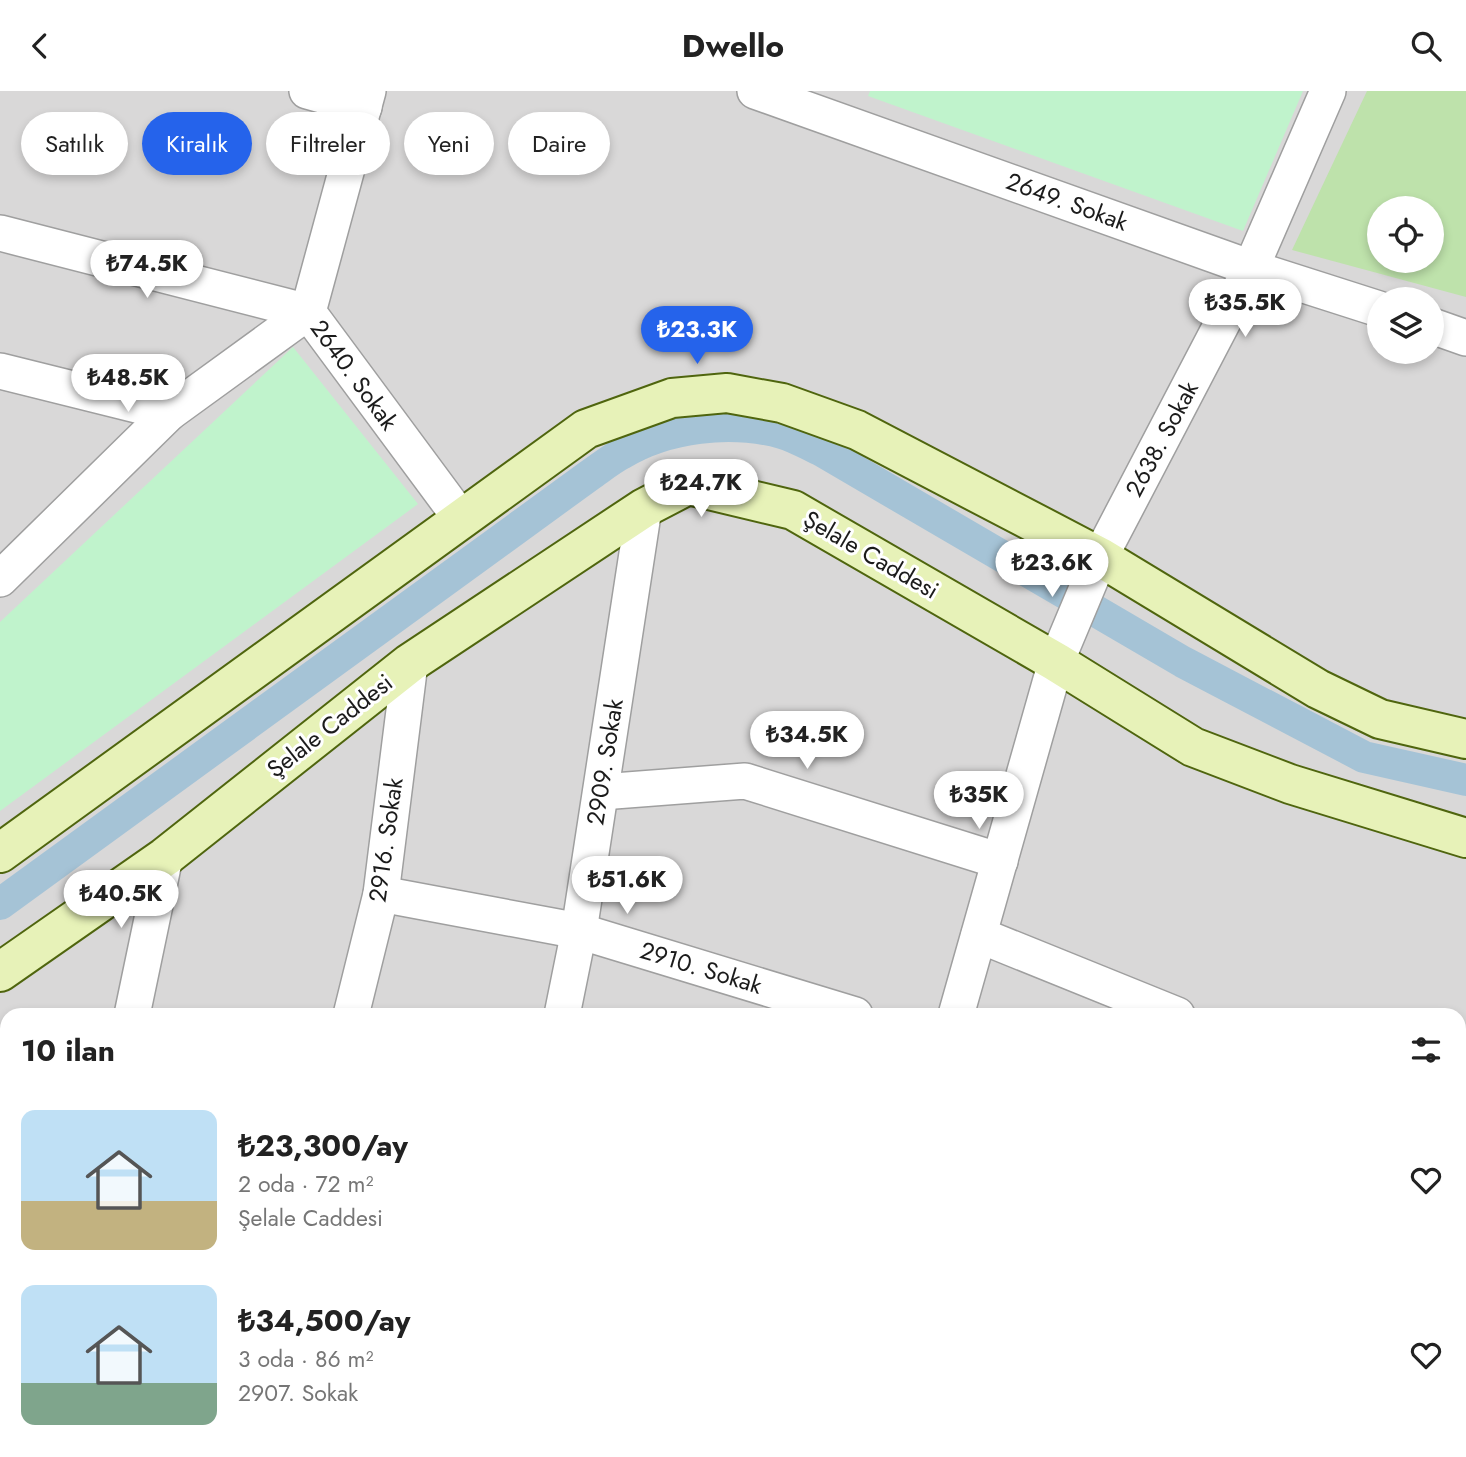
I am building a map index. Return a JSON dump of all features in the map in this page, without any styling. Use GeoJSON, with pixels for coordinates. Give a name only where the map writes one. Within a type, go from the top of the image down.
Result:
{"type":"FeatureCollection","features":[{"type":"Feature","properties":{"kind":"street"},"geometry":{"type":"LineString","coordinates":[[307,91],[366,99]]}},
{"type":"Feature","properties":{"kind":"street","name":"2649. Sokak"},"geometry":{"type":"LineString","coordinates":[[755,91],[1251,268],[1367,305]]}},
{"type":"Feature","properties":{"kind":"street","name":"2638. Sokak"},"geometry":{"type":"LineString","coordinates":[[958,1008],[1056,662],[1100,557],[1251,268],[1328,91]]}},
{"type":"Feature","properties":{"kind":"street","name":"2640. Sokak"},"geometry":{"type":"LineString","coordinates":[[366,99],[308,312],[462,520]]}},
{"type":"Feature","properties":{"kind":"street"},"geometry":{"type":"LineString","coordinates":[[0,233],[308,312]]}},
{"type":"Feature","properties":{"kind":"street"},"geometry":{"type":"LineString","coordinates":[[0,579],[169,413],[308,312]]}},
{"type":"Feature","properties":{"kind":"street"},"geometry":{"type":"LineString","coordinates":[[1444,330],[1466,338]]}},
{"type":"Feature","properties":{"kind":"street"},"geometry":{"type":"LineString","coordinates":[[0,371],[169,413]]}},
{"type":"Feature","properties":{"kind":"street"},"geometry":{"type":"LineString","coordinates":[[0,853],[586,429],[672,398],[727,393],[782,404],[857,430],[1100,557],[1318,689],[1380,719],[1466,739]]}},
{"type":"Feature","properties":{"kind":"street","name":"Şelale Caddesi"},"geometry":{"type":"LineString","coordinates":[[0,972],[165,857],[410,663],[645,508],[688,485],[793,510],[1056,662],[1193,747],[1290,784],[1466,838]]}},
{"type":"Feature","properties":{"kind":"street","name":"2909. Sokak"},"geometry":{"type":"LineString","coordinates":[[563,1008],[579,930],[645,508]]}},
{"type":"Feature","properties":{"kind":"street","name":"2916. Sokak"},"geometry":{"type":"LineString","coordinates":[[353,1008],[381,894],[410,663]]}},
{"type":"Feature","properties":{"kind":"street"},"geometry":{"type":"LineString","coordinates":[[601,792],[745,781],[1000,861]]}},
{"type":"Feature","properties":{"kind":"street"},"geometry":{"type":"LineString","coordinates":[[133,1008],[165,857]]}},
{"type":"Feature","properties":{"kind":"street","name":"2910. Sokak"},"geometry":{"type":"LineString","coordinates":[[381,894],[579,930],[832,1008]]}},
{"type":"Feature","properties":{"kind":"street"},"geometry":{"type":"LineString","coordinates":[[979,935],[1160,1008]]}},
{"type":"Feature","properties":{"kind":"shaded area"},"geometry":{"type":"Polygon","coordinates":[[[0,91],[1466,91],[1466,1008],[0,1008],[0,91]]]}},
{"type":"Feature","properties":{"kind":"shaded area"},"geometry":{"type":"Polygon","coordinates":[[[870,91],[1303,91],[1243,231],[868,96],[870,91]]]}},
{"type":"Feature","properties":{"kind":"shaded area"},"geometry":{"type":"Polygon","coordinates":[[[293,347],[418,504],[0,811],[0,622],[293,347]]]}},
{"type":"Feature","properties":{"kind":"green space"},"geometry":{"type":"Polygon","coordinates":[[[1367,91],[1466,91],[1466,297],[1444,291],[1444,287],[1429,287],[1377,273],[1444,273],[1444,196],[1367,196],[1367,270],[1292,250],[1367,91]]]}},
{"type":"Feature","properties":{"kind":"waterway"},"geometry":{"type":"LineString","coordinates":[[0,904],[609,461],[658,437],[679,431],[721,426],[742,426],[782,433],[822,451],[1183,662],[1364,757],[1466,780]]}}]}
